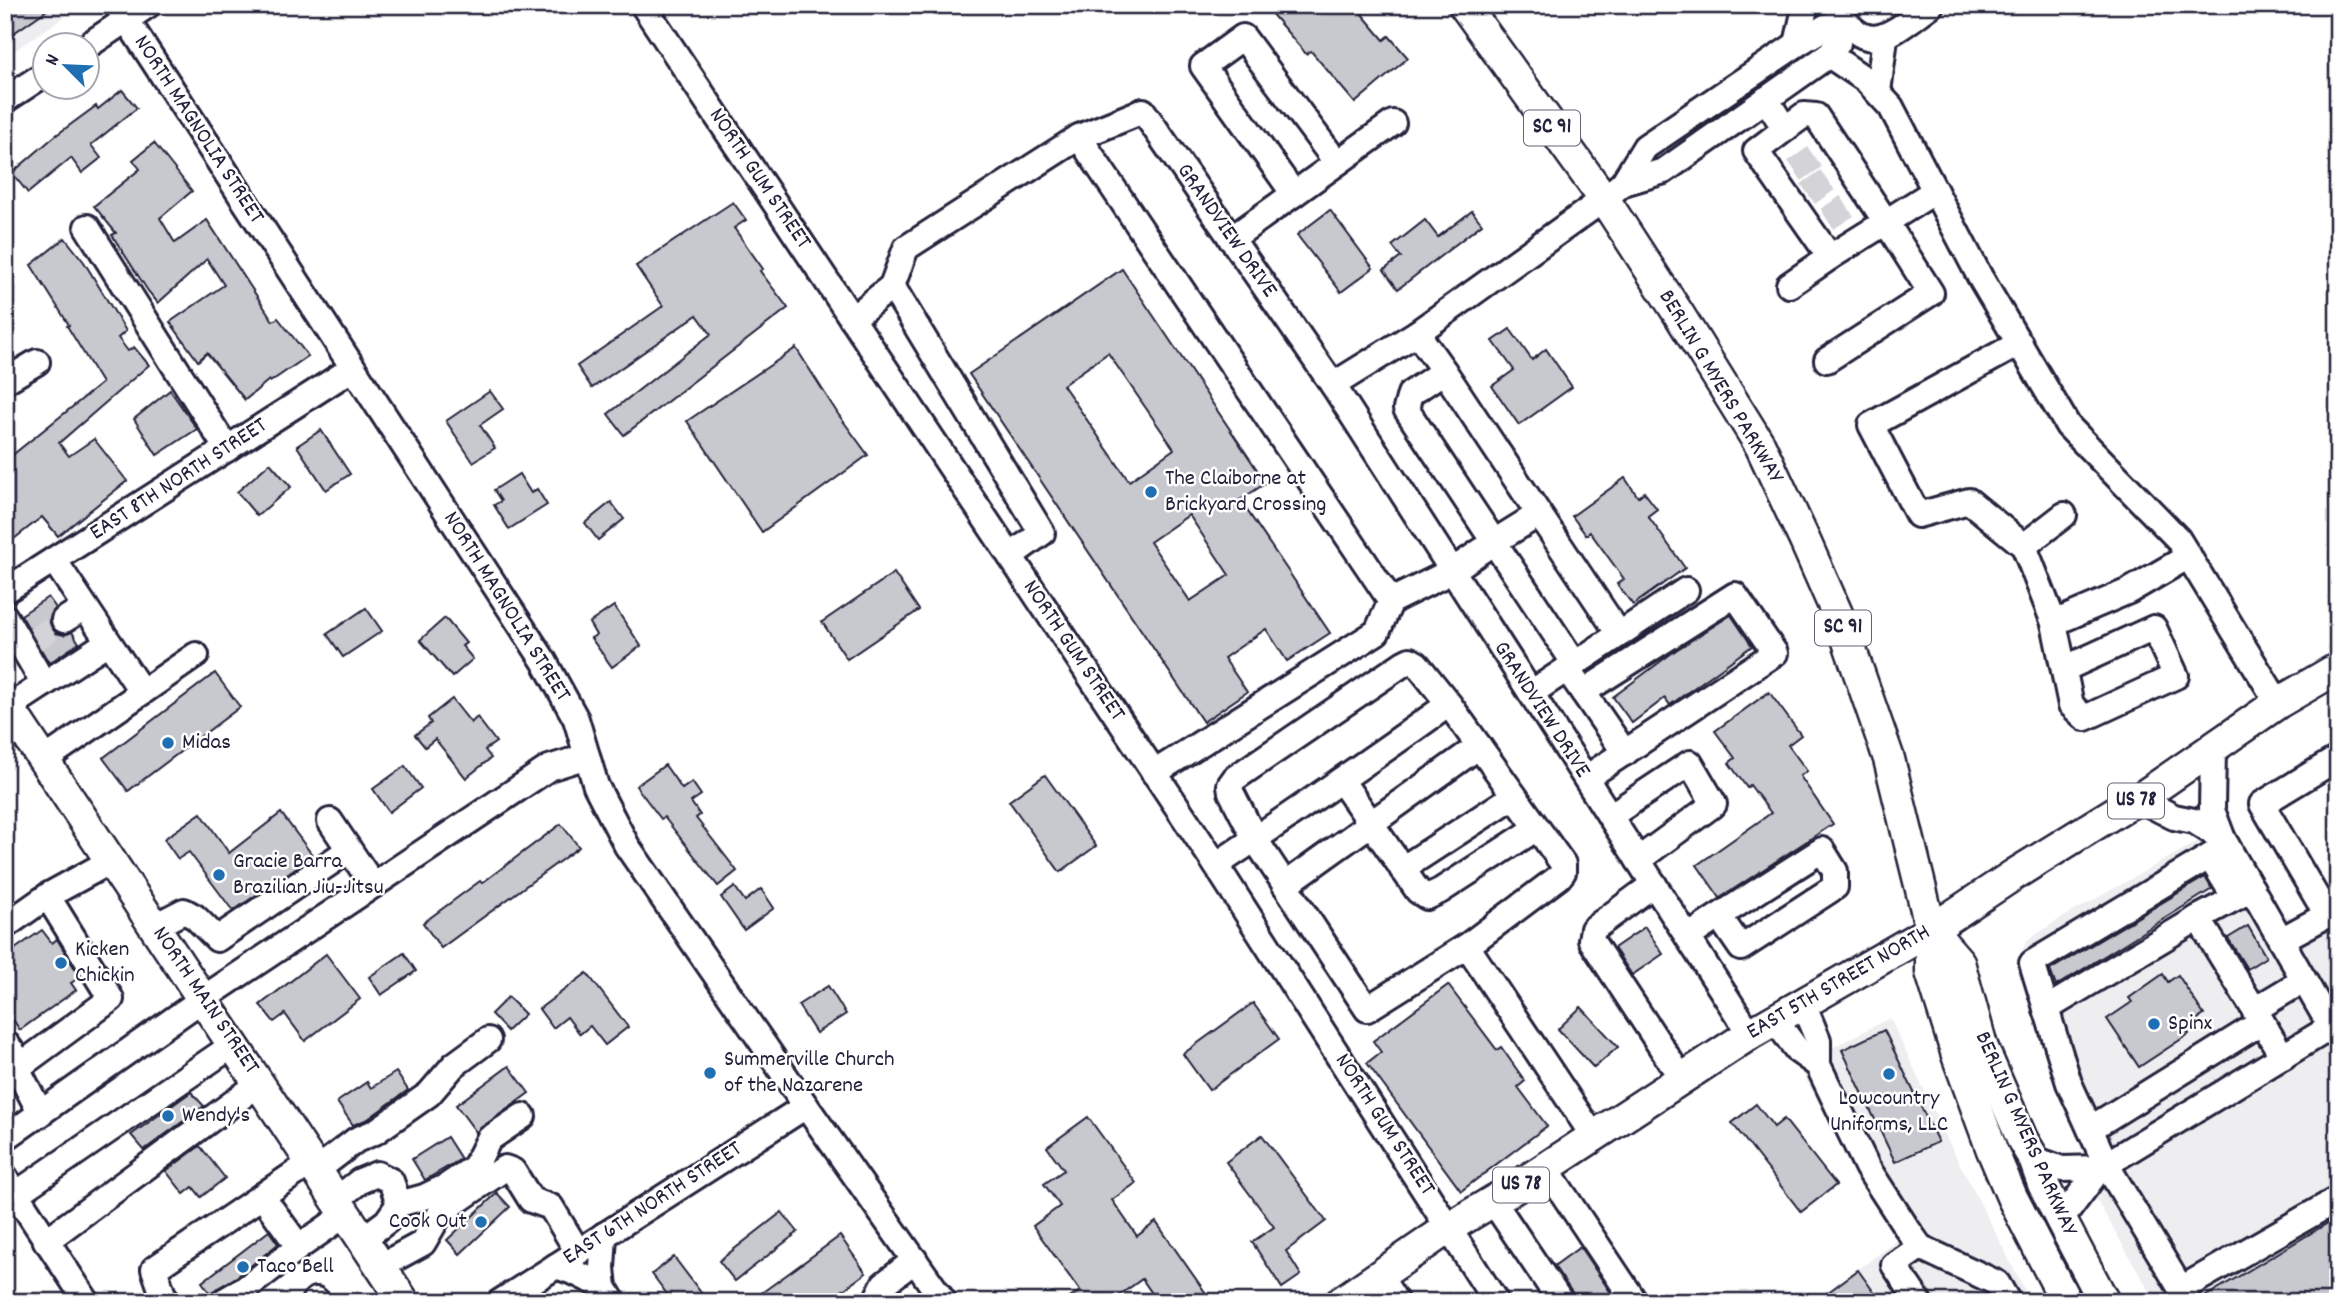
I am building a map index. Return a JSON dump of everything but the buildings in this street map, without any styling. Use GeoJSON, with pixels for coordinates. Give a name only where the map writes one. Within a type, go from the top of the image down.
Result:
{"type":"FeatureCollection","features":[{"type":"Feature","properties":{"kind":"main road","name":"BERLIN G MYERS PARKWAY"},"geometry":{"type":"LineString","coordinates":[[1464,5],[1613,191],[1760,444],[1843,627],[1889,760],[1931,930],[1931,972],[1957,1055],[2012,1197],[2066,1302]]}},
{"type":"Feature","properties":{"kind":"main road","name":"EAST 5TH STREET NORTH"},"geometry":{"type":"LineString","coordinates":[[1341,1302],[1450,1227],[1763,1027],[1931,930],[2015,874],[2139,799],[2278,703],[2338,668]]}},
{"type":"Feature","properties":{"kind":"main road","name":"NORTH MAIN STREET"},"geometry":{"type":"LineString","coordinates":[[7,704],[404,1302]]}},
{"type":"Feature","properties":{"kind":"main road","name":"BERLIN G MYERS PARKWAY"},"geometry":{"type":"LineString","coordinates":[[1931,930],[1959,962],[1982,1046],[2022,1139],[2104,1302]]}},
{"type":"Feature","properties":{"kind":"street"},"geometry":{"type":"LineString","coordinates":[[102,32],[122,12],[148,5]]}},
{"type":"Feature","properties":{"kind":"street","name":"NORTH GUM STREET"},"geometry":{"type":"LineString","coordinates":[[643,5],[1216,865],[1450,1227],[1485,1298]]}},
{"type":"Feature","properties":{"kind":"street"},"geometry":{"type":"LineString","coordinates":[[1797,44],[1804,5]]}},
{"type":"Feature","properties":{"kind":"street"},"geometry":{"type":"LineString","coordinates":[[1842,18],[1856,33],[1870,38],[1885,38],[1931,5]]}},
{"type":"Feature","properties":{"kind":"street","name":"NORTH MAGNOLIA STREET"},"geometry":{"type":"LineString","coordinates":[[122,12],[544,661],[576,719],[596,786],[627,846],[944,1302]]}},
{"type":"Feature","properties":{"kind":"street"},"geometry":{"type":"LineString","coordinates":[[1613,191],[1645,147],[1797,44],[1842,18]]}},
{"type":"Feature","properties":{"kind":"street"},"geometry":{"type":"LineString","coordinates":[[1333,385],[1418,333],[1613,191],[1664,171],[1829,55],[1839,42],[1842,18]]}},
{"type":"Feature","properties":{"kind":"street"},"geometry":{"type":"LineString","coordinates":[[1294,194],[1203,66],[1243,37],[1337,163]]}},
{"type":"Feature","properties":{"kind":"street"},"geometry":{"type":"LineString","coordinates":[[1878,92],[1885,38]]}},
{"type":"Feature","properties":{"kind":"street"},"geometry":{"type":"LineString","coordinates":[[1829,55],[1866,80],[1891,107],[1980,277],[2068,426],[2178,539],[2278,703]]}},
{"type":"Feature","properties":{"kind":"street"},"geometry":{"type":"LineString","coordinates":[[5,100],[32,82]]}},
{"type":"Feature","properties":{"kind":"street"},"geometry":{"type":"LineString","coordinates":[[1766,99],[1785,129]]}},
{"type":"Feature","properties":{"kind":"street","name":"GRANDVIEW DRIVE"},"geometry":{"type":"LineString","coordinates":[[1079,137],[1143,111],[1333,385],[1688,937],[1763,1027],[1818,1066]]}},
{"type":"Feature","properties":{"kind":"street"},"geometry":{"type":"LineString","coordinates":[[1827,360],[1931,293],[1886,222],[1862,196],[1828,148],[1816,116],[1804,115],[1756,151],[1787,177],[1819,224],[1830,257]]}},
{"type":"Feature","properties":{"kind":"street"},"geometry":{"type":"LineString","coordinates":[[1231,239],[1393,123]]}},
{"type":"Feature","properties":{"kind":"street"},"geometry":{"type":"LineString","coordinates":[[852,319],[892,286],[906,248],[1079,137],[1391,601]]}},
{"type":"Feature","properties":{"kind":"street"},"geometry":{"type":"LineString","coordinates":[[1789,285],[1935,191]]}},
{"type":"Feature","properties":{"kind":"street"},"geometry":{"type":"LineString","coordinates":[[87,227],[227,449]]}},
{"type":"Feature","properties":{"kind":"street"},"geometry":{"type":"LineString","coordinates":[[892,286],[1042,533],[1010,555]]}},
{"type":"Feature","properties":{"kind":"street"},"geometry":{"type":"LineString","coordinates":[[1418,333],[1619,634]]}},
{"type":"Feature","properties":{"kind":"street"},"geometry":{"type":"LineString","coordinates":[[2020,344],[1871,425],[1918,515],[1969,501],[2024,546],[2054,623],[2064,669]]}},
{"type":"Feature","properties":{"kind":"street"},"geometry":{"type":"LineString","coordinates":[[5,382],[37,362]]}},
{"type":"Feature","properties":{"kind":"street","name":"EAST 8TH NORTH STREET"},"geometry":{"type":"LineString","coordinates":[[5,591],[353,368]]}},
{"type":"Feature","properties":{"kind":"street"},"geometry":{"type":"LineString","coordinates":[[1444,371],[1410,394],[1406,409],[1494,542],[1571,666],[1583,692],[1625,752]]}},
{"type":"Feature","properties":{"kind":"street"},"geometry":{"type":"LineString","coordinates":[[1154,773],[1377,632],[1391,601],[1451,571],[1539,514]]}},
{"type":"Feature","properties":{"kind":"street"},"geometry":{"type":"LineString","coordinates":[[2024,546],[2064,515]]}},
{"type":"Feature","properties":{"kind":"street"},"geometry":{"type":"LineString","coordinates":[[2054,623],[2129,591],[2189,556]]}},
{"type":"Feature","properties":{"kind":"street"},"geometry":{"type":"LineString","coordinates":[[54,560],[142,692]]}},
{"type":"Feature","properties":{"kind":"street"},"geometry":{"type":"LineString","coordinates":[[1531,694],[1686,590]]}},
{"type":"Feature","properties":{"kind":"street"},"geometry":{"type":"LineString","coordinates":[[1583,692],[1735,595],[1776,653],[1586,778]]}},
{"type":"Feature","properties":{"kind":"street"},"geometry":{"type":"LineString","coordinates":[[64,620],[85,607]]}},
{"type":"Feature","properties":{"kind":"street"},"geometry":{"type":"LineString","coordinates":[[5,617],[27,644],[44,684]]}},
{"type":"Feature","properties":{"kind":"street"},"geometry":{"type":"LineString","coordinates":[[7,704],[44,684],[108,642]]}},
{"type":"Feature","properties":{"kind":"street"},"geometry":{"type":"LineString","coordinates":[[44,760],[196,655]]}},
{"type":"Feature","properties":{"kind":"street"},"geometry":{"type":"LineString","coordinates":[[1410,660],[1417,664],[1449,704],[1563,864],[1563,872],[1467,946],[1367,1009],[1255,839],[1230,785],[1235,778],[1410,660]]}},
{"type":"Feature","properties":{"kind":"street"},"geometry":{"type":"LineString","coordinates":[[1216,865],[1449,704]]}},
{"type":"Feature","properties":{"kind":"street"},"geometry":{"type":"LineString","coordinates":[[1285,885],[1479,746]]}},
{"type":"Feature","properties":{"kind":"street"},"geometry":{"type":"LineString","coordinates":[[2061,1220],[2103,1166],[2331,1027],[2281,940],[2243,893],[2220,847],[2213,810],[2213,747]]}},
{"type":"Feature","properties":{"kind":"street"},"geometry":{"type":"LineString","coordinates":[[5,1138],[204,998],[548,768],[587,756]]}},
{"type":"Feature","properties":{"kind":"street"},"geometry":{"type":"LineString","coordinates":[[2281,940],[2332,912],[2262,804],[2338,758]]}},
{"type":"Feature","properties":{"kind":"street"},"geometry":{"type":"LineString","coordinates":[[1610,816],[1690,763],[1714,804],[1638,860]]}},
{"type":"Feature","properties":{"kind":"street"},"geometry":{"type":"LineString","coordinates":[[1341,780],[1418,891],[1427,897],[1537,828]]}},
{"type":"Feature","properties":{"kind":"street"},"geometry":{"type":"LineString","coordinates":[[1402,869],[1514,796]]}},
{"type":"Feature","properties":{"kind":"street"},"geometry":{"type":"LineString","coordinates":[[2139,799],[2174,817],[2194,821],[2220,847]]}},
{"type":"Feature","properties":{"kind":"street"},"geometry":{"type":"LineString","coordinates":[[330,821],[373,885]]}},
{"type":"Feature","properties":{"kind":"street"},"geometry":{"type":"LineString","coordinates":[[2220,847],[2032,963],[2069,1083],[2103,1166],[2181,1289],[2338,1199]]}},
{"type":"Feature","properties":{"kind":"street"},"geometry":{"type":"LineString","coordinates":[[155,926],[184,911],[195,916],[217,939],[349,850]]}},
{"type":"Feature","properties":{"kind":"street"},"geometry":{"type":"LineString","coordinates":[[1688,937],[1719,916],[1822,850],[1835,871],[1835,887],[1741,948],[1719,916]]}},
{"type":"Feature","properties":{"kind":"street"},"geometry":{"type":"LineString","coordinates":[[5,926],[50,895],[111,860]]}},
{"type":"Feature","properties":{"kind":"street"},"geometry":{"type":"LineString","coordinates":[[1654,884],[1593,929],[1591,940],[1682,1079]]}},
{"type":"Feature","properties":{"kind":"street"},"geometry":{"type":"LineString","coordinates":[[2046,1009],[2243,893]]}},
{"type":"Feature","properties":{"kind":"street"},"geometry":{"type":"LineString","coordinates":[[41,1114],[17,1068],[111,999],[53,905],[50,895]]}},
{"type":"Feature","properties":{"kind":"street"},"geometry":{"type":"LineString","coordinates":[[2197,918],[2283,1056]]}},
{"type":"Feature","properties":{"kind":"street"},"geometry":{"type":"LineString","coordinates":[[1467,946],[1594,1137]]}},
{"type":"Feature","properties":{"kind":"street"},"geometry":{"type":"LineString","coordinates":[[2090,1129],[2258,1016],[2304,980]]}},
{"type":"Feature","properties":{"kind":"street"},"geometry":{"type":"LineString","coordinates":[[1803,1004],[1818,1040],[1818,1066],[1867,1167],[1920,1247],[1997,1283],[2008,1302]]}},
{"type":"Feature","properties":{"kind":"street"},"geometry":{"type":"LineString","coordinates":[[169,1302],[163,1295],[154,1269],[262,1196],[375,1132],[429,1094],[454,1065],[488,1040]]}},
{"type":"Feature","properties":{"kind":"street"},"geometry":{"type":"LineString","coordinates":[[5,1042],[22,1065]]}},
{"type":"Feature","properties":{"kind":"street"},"geometry":{"type":"LineString","coordinates":[[88,1302],[11,1186],[233,1045]]}},
{"type":"Feature","properties":{"kind":"street"},"geometry":{"type":"LineString","coordinates":[[46,1241],[260,1083]]}},
{"type":"Feature","properties":{"kind":"street","name":"EAST 6TH NORTH STREET"},"geometry":{"type":"LineString","coordinates":[[500,1302],[806,1106]]}},
{"type":"Feature","properties":{"kind":"street"},"geometry":{"type":"LineString","coordinates":[[363,1239],[387,1222],[399,1204],[424,1198],[475,1167],[489,1139],[523,1116]]}},
{"type":"Feature","properties":{"kind":"street"},"geometry":{"type":"LineString","coordinates":[[362,1138],[391,1181],[399,1204]]}},
{"type":"Feature","properties":{"kind":"street"},"geometry":{"type":"LineString","coordinates":[[2034,1159],[2062,1169],[2103,1166]]}},
{"type":"Feature","properties":{"kind":"street"},"geometry":{"type":"LineString","coordinates":[[381,1266],[423,1243],[441,1212],[505,1168],[513,1171],[531,1200],[551,1207],[578,1252]]}},
{"type":"Feature","properties":{"kind":"street"},"geometry":{"type":"LineString","coordinates":[[1546,1168],[1635,1302]]}},
{"type":"Feature","properties":{"kind":"street"},"geometry":{"type":"LineString","coordinates":[[222,1302],[246,1288],[299,1247],[341,1207],[360,1181],[377,1174],[391,1181]]}},
{"type":"Feature","properties":{"kind":"street"},"geometry":{"type":"LineString","coordinates":[[262,1196],[299,1247]]}},
{"type":"Feature","properties":{"kind":"street"},"geometry":{"type":"LineString","coordinates":[[1493,1201],[1561,1302]]}},
{"type":"Feature","properties":{"kind":"street"},"geometry":{"type":"LineString","coordinates":[[604,1235],[602,1268],[608,1294]]}},
{"type":"Feature","properties":{"kind":"street"},"geometry":{"type":"LineString","coordinates":[[1919,1302],[1894,1265],[1920,1247]]}},
{"type":"Feature","properties":{"kind":"street"},"geometry":{"type":"LineString","coordinates":[[875,1302],[884,1284],[915,1261]]}},
{"type":"Feature","properties":{"kind":"street"},"geometry":{"type":"LineString","coordinates":[[555,1266],[608,1294]]}},
{"type":"Feature","properties":{"kind":"street"},"geometry":{"type":"LineString","coordinates":[[1379,1275],[1396,1302]]}},
{"type":"Feature","properties":{"kind":"shaded area"},"geometry":{"type":"Polygon","coordinates":[[[5,5],[82,5],[42,32],[32,32],[32,39],[5,57],[5,5]]]}},
{"type":"Feature","properties":{"kind":"shaded area"},"geometry":{"type":"Polygon","coordinates":[[[2230,823],[2282,914],[2296,918],[2338,897],[2338,1302],[2156,1302],[2096,1199],[2079,1140],[2023,985],[2019,958],[2027,941],[2055,922],[2230,823]]]}},
{"type":"Feature","properties":{"kind":"shaded area"},"geometry":{"type":"Polygon","coordinates":[[[1890,1018],[1947,1139],[2031,1302],[1815,1302],[1896,1241],[1798,1065],[1890,1018]]]}},
{"type":"Feature","properties":{"kind":"tunnel"},"geometry":{"type":"LineString","coordinates":[[1795,171],[1822,152]]}},
{"type":"Feature","properties":{"kind":"tunnel"},"geometry":{"type":"LineString","coordinates":[[1808,194],[1839,172]]}},
{"type":"Feature","properties":{"kind":"tunnel"},"geometry":{"type":"LineString","coordinates":[[1827,219],[1858,199]]}},
{"type":"Feature","properties":{"kind":"tunnel"},"geometry":{"type":"LineString","coordinates":[[31,642],[64,620]]}},
{"type":"Feature","properties":{"kind":"place","name":"The Claiborne at Brickyard Crossing"},"geometry":{"type":"Point","coordinates":[1151,492]}},
{"type":"Feature","properties":{"kind":"place","name":"Midas"},"geometry":{"type":"Point","coordinates":[168,743]}},
{"type":"Feature","properties":{"kind":"place","name":"Gracie Barra Brazilian Jiu-Jitsu"},"geometry":{"type":"Point","coordinates":[219,875]}},
{"type":"Feature","properties":{"kind":"place","name":"Kicken Chickin"},"geometry":{"type":"Point","coordinates":[61,963]}},
{"type":"Feature","properties":{"kind":"place","name":"Spinx"},"geometry":{"type":"Point","coordinates":[2154,1024]}},
{"type":"Feature","properties":{"kind":"place","name":"Summerville Church of the Nazarene"},"geometry":{"type":"Point","coordinates":[710,1073]}},
{"type":"Feature","properties":{"kind":"place","name":"Lowcountry Uniforms, LLC"},"geometry":{"type":"Point","coordinates":[1889,1074]}},
{"type":"Feature","properties":{"kind":"place","name":"Wendy's"},"geometry":{"type":"Point","coordinates":[168,1116]}},
{"type":"Feature","properties":{"kind":"place","name":"Cook Out"},"geometry":{"type":"Point","coordinates":[481,1222]}},
{"type":"Feature","properties":{"kind":"place","name":"Taco Bell"},"geometry":{"type":"Point","coordinates":[243,1267]}}]}
